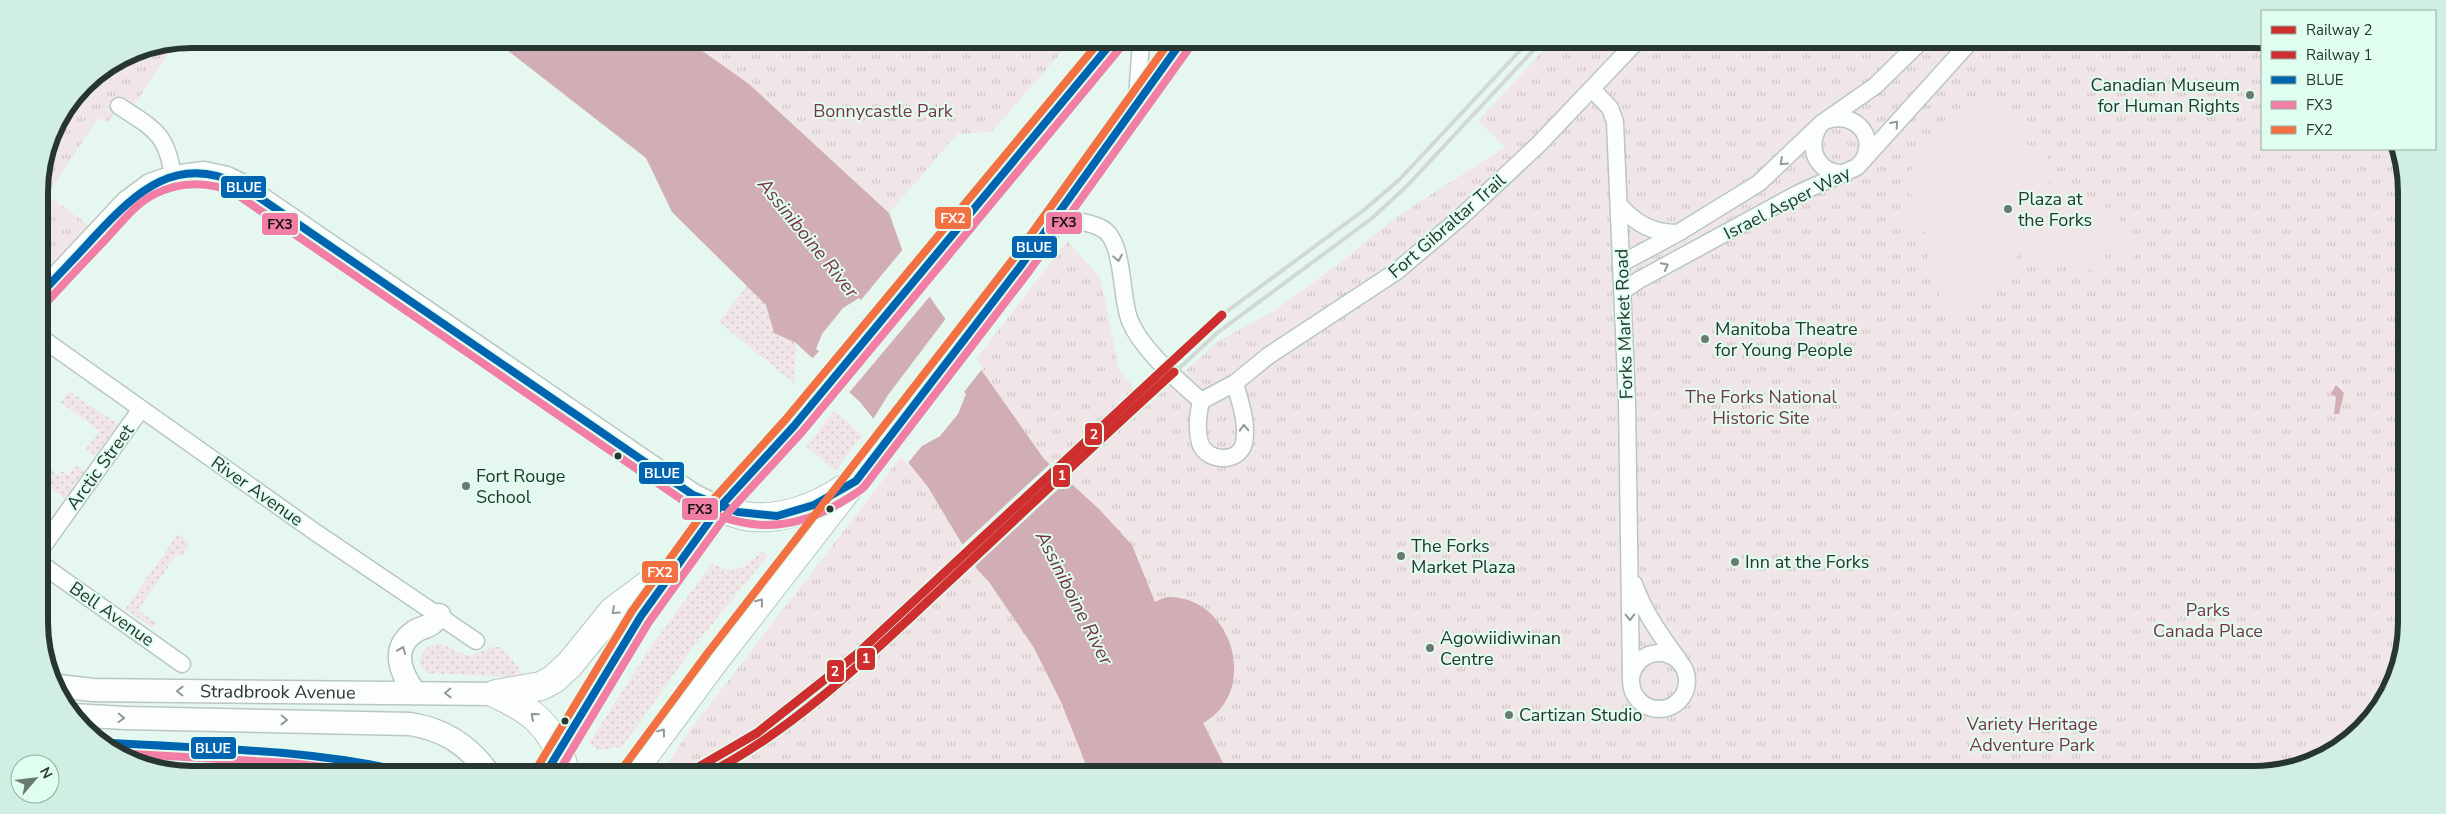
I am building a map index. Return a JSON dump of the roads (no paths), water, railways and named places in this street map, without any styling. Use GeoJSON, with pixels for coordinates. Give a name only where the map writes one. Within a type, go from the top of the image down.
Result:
{"type":"FeatureCollection","features":[{"type":"Feature","properties":{"kind":"highway"},"geometry":{"type":"LineString","coordinates":[[557,764],[641,616],[719,508],[794,426],[1107,48]]}},
{"type":"Feature","properties":{"kind":"highway"},"geometry":{"type":"LineString","coordinates":[[637,766],[715,660],[856,481],[1022,264],[1177,48]]}},
{"type":"Feature","properties":{"kind":"highway"},"geometry":{"type":"LineString","coordinates":[[719,508],[746,516],[780,516],[831,498],[856,481]]}},
{"type":"Feature","properties":{"kind":"highway"},"geometry":{"type":"LineString","coordinates":[[496,694],[536,688],[554,679],[570,664],[612,611],[682,560]]}},
{"type":"Feature","properties":{"kind":"highway"},"geometry":{"type":"LineString","coordinates":[[496,694],[516,703],[537,716],[549,731],[557,764]]}},
{"type":"Feature","properties":{"kind":"main road"},"geometry":{"type":"LineString","coordinates":[[48,286],[127,202],[150,186],[174,177],[204,173],[227,178],[242,185],[693,495],[719,508]]}},
{"type":"Feature","properties":{"kind":"main road"},"geometry":{"type":"LineString","coordinates":[[415,693],[400,670],[401,648],[414,632],[432,625],[439,616]]}},
{"type":"Feature","properties":{"kind":"main road","name":"Stradbrook Avenue"},"geometry":{"type":"LineString","coordinates":[[62,686],[103,690],[474,692],[496,694]]}},
{"type":"Feature","properties":{"kind":"main road","name":"Stradbrook Avenue"},"geometry":{"type":"LineString","coordinates":[[82,716],[410,724],[432,728],[458,741],[472,752],[483,766]]}},
{"type":"Feature","properties":{"kind":"street"},"geometry":{"type":"LineString","coordinates":[[1137,104],[1141,48]]}},
{"type":"Feature","properties":{"kind":"street","name":"Fort Gibraltar Trail"},"geometry":{"type":"LineString","coordinates":[[1202,401],[1235,383],[1268,356],[1397,271],[1540,144],[1628,48]]}},
{"type":"Feature","properties":{"kind":"street","name":"Israel Asper Way"},"geometry":{"type":"LineString","coordinates":[[1622,264],[1678,233],[1759,183],[1823,124],[1876,86],[1914,48]]}},
{"type":"Feature","properties":{"kind":"street","name":"Israel Asper Way"},"geometry":{"type":"LineString","coordinates":[[1623,291],[1649,274],[1797,194],[1849,172],[1863,161],[1965,48]]}},
{"type":"Feature","properties":{"kind":"street","name":"Forks Market Road"},"geometry":{"type":"LineString","coordinates":[[1592,89],[1610,108],[1614,116],[1620,206],[1631,680]]}},
{"type":"Feature","properties":{"kind":"street"},"geometry":{"type":"LineString","coordinates":[[119,106],[154,130],[164,142],[170,157],[174,177]]}},
{"type":"Feature","properties":{"kind":"street"},"geometry":{"type":"LineString","coordinates":[[1849,172],[1832,172],[1818,163],[1812,150],[1812,143],[1823,124],[1845,118],[1859,124],[1868,141],[1867,152],[1863,161]]}},
{"type":"Feature","properties":{"kind":"street"},"geometry":{"type":"LineString","coordinates":[[1620,206],[1631,218],[1647,228],[1662,233],[1678,233]]}},
{"type":"Feature","properties":{"kind":"street"},"geometry":{"type":"LineString","coordinates":[[1056,217],[1096,226],[1103,229],[1109,236],[1118,256],[1125,306],[1136,334],[1144,345],[1202,401],[1198,428],[1203,449],[1207,453],[1220,458],[1236,455],[1244,445],[1245,421],[1235,383]]}},
{"type":"Feature","properties":{"kind":"street","name":"River Avenue"},"geometry":{"type":"LineString","coordinates":[[48,343],[315,532],[476,641]]}},
{"type":"Feature","properties":{"kind":"street","name":"Arctic Street"},"geometry":{"type":"LineString","coordinates":[[48,540],[141,409]]}},
{"type":"Feature","properties":{"kind":"street","name":"Forks Market Road"},"geometry":{"type":"LineString","coordinates":[[1628,568],[1641,603],[1682,665]]}},
{"type":"Feature","properties":{"kind":"street","name":"Bell Avenue"},"geometry":{"type":"LineString","coordinates":[[48,569],[182,664]]}},
{"type":"Feature","properties":{"kind":"street"},"geometry":{"type":"LineString","coordinates":[[1651,654],[1668,655],[1682,665],[1687,682],[1681,698],[1667,708],[1658,708],[1642,703],[1636,696],[1631,680],[1637,664],[1651,654]]}},
{"type":"Feature","properties":{"kind":"water","name":"Assiniboine River"},"geometry":{"type":"Polygon","coordinates":[[[504,48],[698,48],[749,84],[889,213],[908,266],[1044,459],[1099,509],[1132,545],[1155,602],[1169,597],[1191,601],[1209,612],[1223,629],[1231,648],[1234,670],[1231,690],[1221,709],[1203,723],[1224,766],[1087,766],[1061,702],[1034,648],[989,582],[977,569],[928,487],[860,402],[796,343],[774,333],[766,305],[672,212],[646,158],[504,48]]]}},
{"type":"Feature","properties":{"kind":"water"},"geometry":{"type":"Polygon","coordinates":[[[2336,385],[2344,393],[2339,414],[2334,414],[2336,397],[2331,394],[2336,385]]]}},
{"type":"Feature","properties":{"kind":"railway"},"geometry":{"type":"LineString","coordinates":[[1222,315],[1364,210],[1399,180],[1522,48]]}},
{"type":"Feature","properties":{"kind":"railway"},"geometry":{"type":"LineString","coordinates":[[722,766],[791,720],[863,663],[1217,333],[1371,219],[1405,188],[1535,48]]}},
{"type":"Feature","properties":{"kind":"rail line","name":"2"},"geometry":{"type":"LineString","coordinates":[[701,766],[757,733],[857,654],[1222,315]]}},
{"type":"Feature","properties":{"kind":"rail line","name":"1"},"geometry":{"type":"LineString","coordinates":[[722,766],[776,732],[862,663],[1174,372]]}},
{"type":"Feature","properties":{"kind":"place","name":"Canadian Museum for Human Rights"},"geometry":{"type":"Point","coordinates":[2250,95]}},
{"type":"Feature","properties":{"kind":"place","name":"Plaza at the Forks"},"geometry":{"type":"Point","coordinates":[2008,209]}},
{"type":"Feature","properties":{"kind":"place","name":"Manitoba Theatre for Young People"},"geometry":{"type":"Point","coordinates":[1705,339]}},
{"type":"Feature","properties":{"kind":"place","name":"Fort Rouge School"},"geometry":{"type":"Point","coordinates":[466,486]}},
{"type":"Feature","properties":{"kind":"place","name":"The Forks Market Plaza"},"geometry":{"type":"Point","coordinates":[1401,556]}},
{"type":"Feature","properties":{"kind":"place","name":"Inn at the Forks"},"geometry":{"type":"Point","coordinates":[1735,562]}},
{"type":"Feature","properties":{"kind":"place","name":"Agowiidiwinan Centre"},"geometry":{"type":"Point","coordinates":[1430,648]}},
{"type":"Feature","properties":{"kind":"place","name":"Cartizan Studio"},"geometry":{"type":"Point","coordinates":[1509,715]}},
{"type":"Feature","properties":{"kind":"park label","name":"Bonnycastle Park"},"geometry":{"type":"Point","coordinates":[883,111]}},
{"type":"Feature","properties":{"kind":"park label","name":"The Forks National Historic Site"},"geometry":{"type":"Point","coordinates":[1761,407]}},
{"type":"Feature","properties":{"kind":"park label","name":"Parks Canada Place"},"geometry":{"type":"Point","coordinates":[2208,620]}},
{"type":"Feature","properties":{"kind":"park label","name":"Variety Heritage Adventure Park"},"geometry":{"type":"Point","coordinates":[2032,734]}}]}
